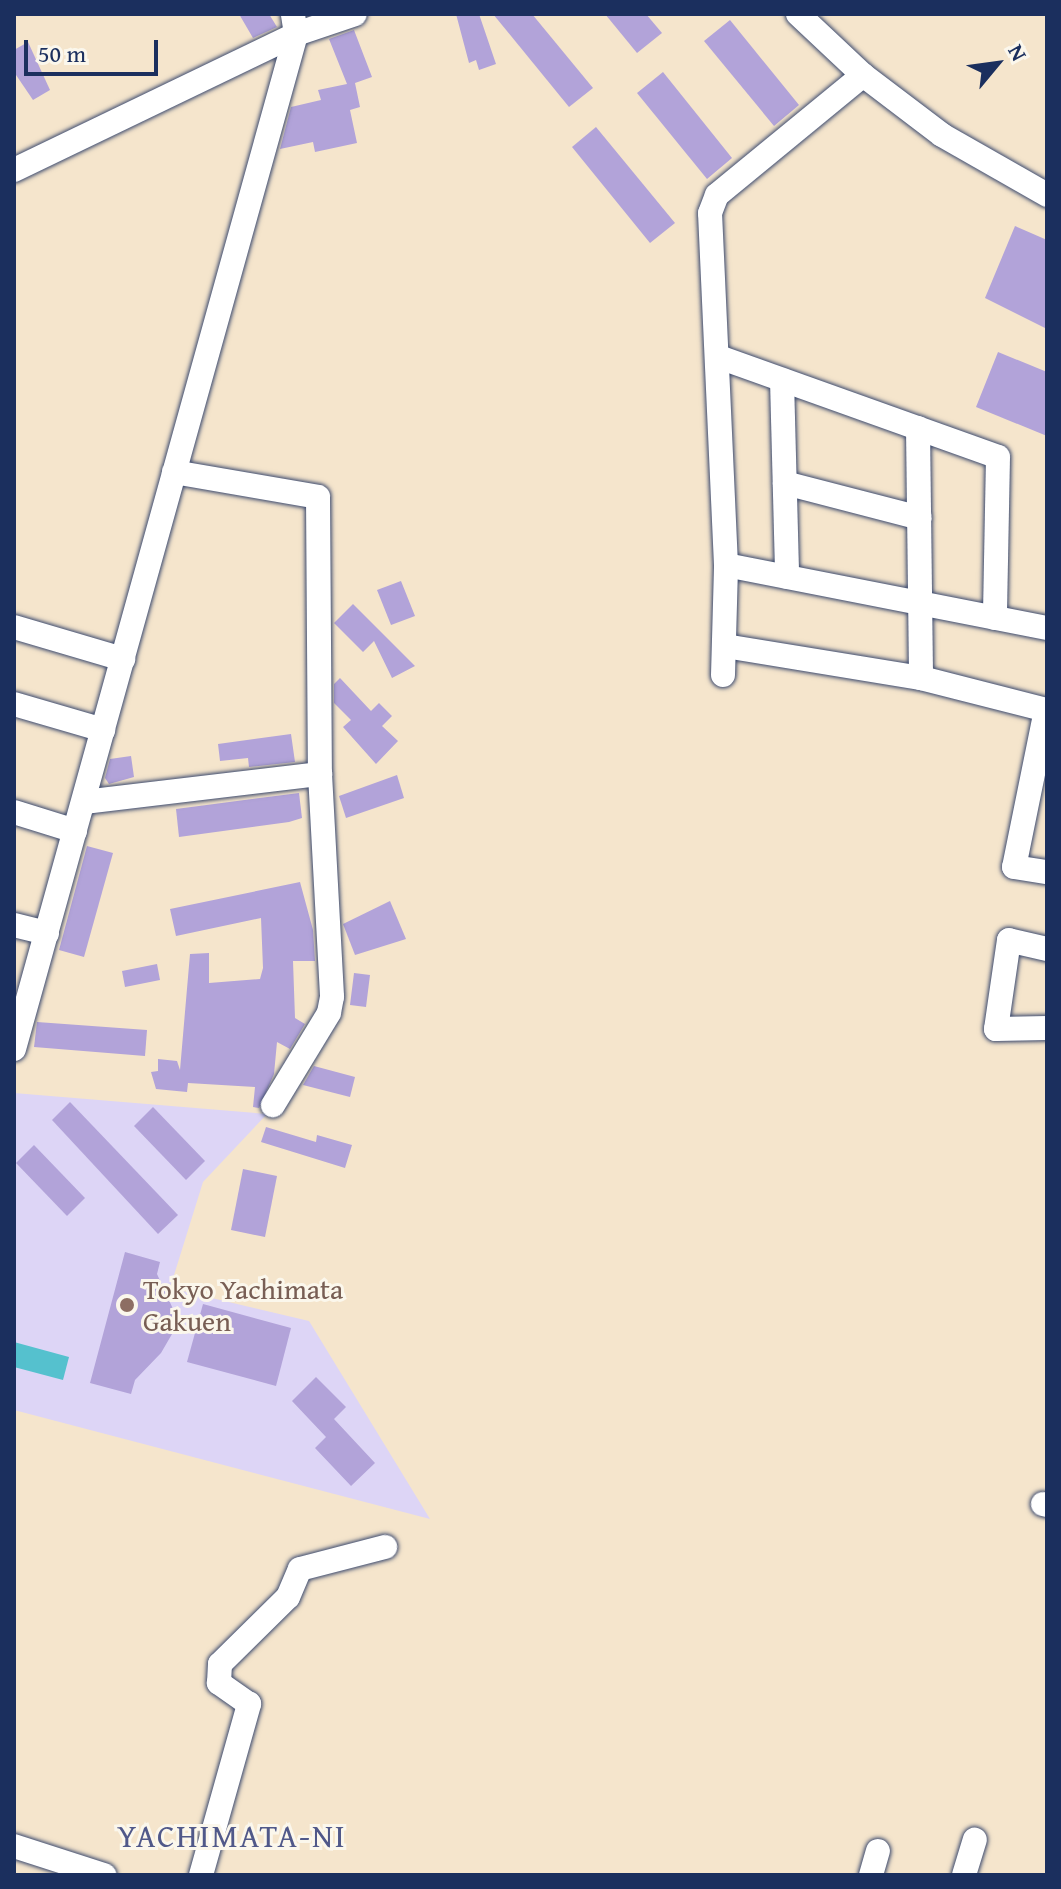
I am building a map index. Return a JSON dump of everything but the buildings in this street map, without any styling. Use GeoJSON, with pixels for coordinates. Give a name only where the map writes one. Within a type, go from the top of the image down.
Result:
{"type":"FeatureCollection","features":[{"type":"Feature","properties":{"kind":"street"},"geometry":{"type":"LineString","coordinates":[[14,170],[294,24],[355,14]]}},
{"type":"Feature","properties":{"kind":"street"},"geometry":{"type":"LineString","coordinates":[[798,14],[863,75],[942,135],[1047,195]]}},
{"type":"Feature","properties":{"kind":"street"},"geometry":{"type":"LineString","coordinates":[[14,1049],[19,1015],[47,933],[84,802],[294,24]]}},
{"type":"Feature","properties":{"kind":"street"},"geometry":{"type":"LineString","coordinates":[[723,675],[726,565],[719,357],[710,213],[717,195],[863,75]]}},
{"type":"Feature","properties":{"kind":"street"},"geometry":{"type":"LineString","coordinates":[[719,357],[998,457],[995,618]]}},
{"type":"Feature","properties":{"kind":"street"},"geometry":{"type":"LineString","coordinates":[[782,380],[787,577]]}},
{"type":"Feature","properties":{"kind":"street"},"geometry":{"type":"LineString","coordinates":[[918,428],[921,678]]}},
{"type":"Feature","properties":{"kind":"street"},"geometry":{"type":"LineString","coordinates":[[174,472],[318,497],[320,774],[332,997],[329,1013],[273,1105]]}},
{"type":"Feature","properties":{"kind":"street"},"geometry":{"type":"LineString","coordinates":[[785,483],[920,518]]}},
{"type":"Feature","properties":{"kind":"street"},"geometry":{"type":"LineString","coordinates":[[726,565],[1047,628]]}},
{"type":"Feature","properties":{"kind":"street"},"geometry":{"type":"LineString","coordinates":[[14,627],[123,659]]}},
{"type":"Feature","properties":{"kind":"street"},"geometry":{"type":"LineString","coordinates":[[725,646],[921,678],[1046,710],[1039,783],[1014,867],[1047,872]]}},
{"type":"Feature","properties":{"kind":"street"},"geometry":{"type":"LineString","coordinates":[[14,704],[103,730]]}},
{"type":"Feature","properties":{"kind":"street"},"geometry":{"type":"LineString","coordinates":[[84,802],[320,774]]}},
{"type":"Feature","properties":{"kind":"street"},"geometry":{"type":"LineString","coordinates":[[14,812],[75,831]]}},
{"type":"Feature","properties":{"kind":"street"},"geometry":{"type":"LineString","coordinates":[[14,925],[47,933]]}},
{"type":"Feature","properties":{"kind":"street"},"geometry":{"type":"LineString","coordinates":[[1047,949],[1009,940],[996,1029],[1047,1028]]}},
{"type":"Feature","properties":{"kind":"street"},"geometry":{"type":"LineString","coordinates":[[201,1875],[249,1704],[219,1683],[220,1664],[288,1597],[300,1569],[385,1547]]}},
{"type":"Feature","properties":{"kind":"street"},"geometry":{"type":"LineString","coordinates":[[964,1875],[975,1840]]}},
{"type":"Feature","properties":{"kind":"street"},"geometry":{"type":"LineString","coordinates":[[14,1846],[104,1875]]}},
{"type":"Feature","properties":{"kind":"street"},"geometry":{"type":"LineString","coordinates":[[871,1875],[878,1851]]}},
{"type":"Feature","properties":{"kind":"shaded area","name":"Tokyo Yachimata Gakuen"},"geometry":{"type":"Polygon","coordinates":[[[14,1093],[267,1114],[203,1182],[170,1288],[309,1321],[430,1519],[14,1410],[14,1093]]]}},
{"type":"Feature","properties":{"kind":"water"},"geometry":{"type":"Polygon","coordinates":[[[14,1342],[69,1357],[63,1380],[14,1367],[14,1342]]]}},
{"type":"Feature","properties":{"kind":"place","name":"Tokyo Yachimata Gakuen"},"geometry":{"type":"Point","coordinates":[127,1305]}},
{"type":"Feature","properties":{"kind":"district","name":"YACHIMATA-NI"},"geometry":{"type":"Point","coordinates":[232,1836]}}]}
